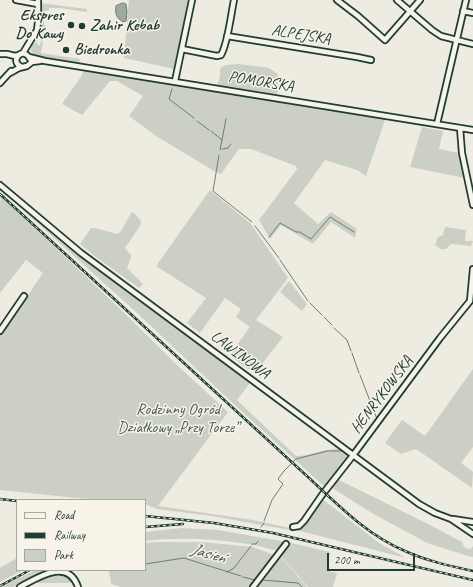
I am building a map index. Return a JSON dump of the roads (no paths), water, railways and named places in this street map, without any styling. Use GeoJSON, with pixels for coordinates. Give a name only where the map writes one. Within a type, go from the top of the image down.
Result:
{"type":"FeatureCollection","features":[{"type":"Feature","properties":{"kind":"street"},"geometry":{"type":"LineString","coordinates":[[1,54],[15,56],[23,53],[38,27],[38,2],[16,0]]}},
{"type":"Feature","properties":{"kind":"street"},"geometry":{"type":"LineString","coordinates":[[175,81],[192,0]]}},
{"type":"Feature","properties":{"kind":"street"},"geometry":{"type":"LineString","coordinates":[[182,49],[219,56],[222,54],[234,0]]}},
{"type":"Feature","properties":{"kind":"street"},"geometry":{"type":"LineString","coordinates":[[337,0],[385,40],[420,0]]}},
{"type":"Feature","properties":{"kind":"street"},"geometry":{"type":"LineString","coordinates":[[397,0],[437,33],[446,38],[473,44]]}},
{"type":"Feature","properties":{"kind":"street"},"geometry":{"type":"LineString","coordinates":[[437,124],[466,0]]}},
{"type":"Feature","properties":{"kind":"street"},"geometry":{"type":"LineString","coordinates":[[463,11],[473,13]]}},
{"type":"Feature","properties":{"kind":"street","name":"ALPEJSKA"},"geometry":{"type":"LineString","coordinates":[[227,36],[371,60]]}},
{"type":"Feature","properties":{"kind":"street"},"geometry":{"type":"LineString","coordinates":[[10,73],[29,64],[30,61],[27,53],[29,44]]}},
{"type":"Feature","properties":{"kind":"street"},"geometry":{"type":"LineString","coordinates":[[1,54],[12,58],[18,66],[22,68]]}},
{"type":"Feature","properties":{"kind":"street"},"geometry":{"type":"LineString","coordinates":[[20,54],[25,54],[28,56]]}},
{"type":"Feature","properties":{"kind":"street"},"geometry":{"type":"LineString","coordinates":[[0,83],[16,66],[17,57],[20,54]]}},
{"type":"Feature","properties":{"kind":"street","name":"POMORSKA"},"geometry":{"type":"LineString","coordinates":[[28,56],[45,61],[473,130]]}},
{"type":"Feature","properties":{"kind":"street","name":"POMORSKA"},"geometry":{"type":"LineString","coordinates":[[29,64],[32,62],[45,61]]}},
{"type":"Feature","properties":{"kind":"street"},"geometry":{"type":"LineString","coordinates":[[460,128],[462,153],[473,206]]}},
{"type":"Feature","properties":{"kind":"street","name":"LAWINOWA"},"geometry":{"type":"LineString","coordinates":[[0,185],[81,253],[419,504],[435,513],[451,518],[473,534]]}},
{"type":"Feature","properties":{"kind":"street","name":"HENRYKOWSKA"},"geometry":{"type":"LineString","coordinates":[[294,527],[299,526],[304,521],[440,338],[470,301],[473,269]]}},
{"type":"Feature","properties":{"kind":"street"},"geometry":{"type":"LineString","coordinates":[[0,331],[24,296]]}},
{"type":"Feature","properties":{"kind":"street"},"geometry":{"type":"LineString","coordinates":[[451,518],[473,522]]}},
{"type":"Feature","properties":{"kind":"street"},"geometry":{"type":"LineString","coordinates":[[253,587],[286,544]]}},
{"type":"Feature","properties":{"kind":"street"},"geometry":{"type":"LineString","coordinates":[[20,587],[46,574],[56,571],[64,572],[69,575],[76,581],[78,587]]}},
{"type":"Feature","properties":{"kind":"waterway","name":"Jasień"},"geometry":{"type":"LineString","coordinates":[[172,89],[169,99],[194,118]]}},
{"type":"Feature","properties":{"kind":"waterway"},"geometry":{"type":"LineString","coordinates":[[222,140],[226,119]]}},
{"type":"Feature","properties":{"kind":"waterway","name":"Jasień"},"geometry":{"type":"LineString","coordinates":[[197,121],[209,130]]}},
{"type":"Feature","properties":{"kind":"waterway","name":"Jasień"},"geometry":{"type":"LineString","coordinates":[[211,131],[222,140],[220,150]]}},
{"type":"Feature","properties":{"kind":"waterway"},"geometry":{"type":"LineString","coordinates":[[222,149],[228,148],[231,144]]}},
{"type":"Feature","properties":{"kind":"waterway","name":"Jasień"},"geometry":{"type":"LineString","coordinates":[[219,155],[213,191],[252,222]]}},
{"type":"Feature","properties":{"kind":"waterway"},"geometry":{"type":"LineString","coordinates":[[269,237],[280,223],[311,239],[330,217],[354,232]]}},
{"type":"Feature","properties":{"kind":"waterway","name":"Jasień"},"geometry":{"type":"LineString","coordinates":[[255,226],[279,258]]}},
{"type":"Feature","properties":{"kind":"waterway","name":"Jasień"},"geometry":{"type":"LineString","coordinates":[[280,260],[308,301]]}},
{"type":"Feature","properties":{"kind":"waterway"},"geometry":{"type":"LineString","coordinates":[[465,304],[468,296],[470,267]]}},
{"type":"Feature","properties":{"kind":"waterway","name":"Jasień"},"geometry":{"type":"LineString","coordinates":[[310,303],[322,315]]}},
{"type":"Feature","properties":{"kind":"waterway","name":"Jasień"},"geometry":{"type":"LineString","coordinates":[[324,317],[332,325]]}},
{"type":"Feature","properties":{"kind":"waterway","name":"Jasień"},"geometry":{"type":"LineString","coordinates":[[334,328],[347,340],[351,351]]}},
{"type":"Feature","properties":{"kind":"waterway","name":"Jasień"},"geometry":{"type":"LineString","coordinates":[[352,353],[359,373]]}},
{"type":"Feature","properties":{"kind":"waterway","name":"Jasień"},"geometry":{"type":"LineString","coordinates":[[360,375],[377,419]]}},
{"type":"Feature","properties":{"kind":"waterway","name":"Jasień"},"geometry":{"type":"LineString","coordinates":[[355,448],[366,435]]}},
{"type":"Feature","properties":{"kind":"waterway","name":"Jasień"},"geometry":{"type":"LineString","coordinates":[[264,521],[272,500],[283,484],[278,479],[296,459],[327,451],[343,451]]}},
{"type":"Feature","properties":{"kind":"waterway"},"geometry":{"type":"LineString","coordinates":[[261,527],[264,523]]}},
{"type":"Feature","properties":{"kind":"waterway"},"geometry":{"type":"LineString","coordinates":[[252,544],[256,544],[258,541]]}},
{"type":"Feature","properties":{"kind":"waterway"},"geometry":{"type":"LineString","coordinates":[[227,572],[234,568],[251,546]]}},
{"type":"Feature","properties":{"kind":"waterway","name":"Jasień"},"geometry":{"type":"LineString","coordinates":[[146,564],[184,558],[241,576]]}},
{"type":"Feature","properties":{"kind":"waterway"},"geometry":{"type":"LineString","coordinates":[[243,577],[255,580]]}},
{"type":"Feature","properties":{"kind":"waterway"},"geometry":{"type":"LineString","coordinates":[[262,580],[298,583],[302,587]]}},
{"type":"Feature","properties":{"kind":"railway"},"geometry":{"type":"LineString","coordinates":[[0,194],[330,498],[366,528],[378,537],[413,555],[473,571]]}},
{"type":"Feature","properties":{"kind":"railway"},"geometry":{"type":"LineString","coordinates":[[0,499],[16,501]]}},
{"type":"Feature","properties":{"kind":"railway"},"geometry":{"type":"LineString","coordinates":[[146,516],[214,523],[273,533],[473,580]]}},
{"type":"Feature","properties":{"kind":"railway"},"geometry":{"type":"LineString","coordinates":[[146,527],[183,524]]}},
{"type":"Feature","properties":{"kind":"railway"},"geometry":{"type":"LineString","coordinates":[[0,586],[28,571]]}},
{"type":"Feature","properties":{"kind":"place","name":"Ekspres Do Kawy"},"geometry":{"type":"Point","coordinates":[71,25]}},
{"type":"Feature","properties":{"kind":"place","name":"Zahir Kebab"},"geometry":{"type":"Point","coordinates":[82,26]}},
{"type":"Feature","properties":{"kind":"place","name":"Biedronka"},"geometry":{"type":"Point","coordinates":[66,50]}},
{"type":"Feature","properties":{"kind":"park label","name":"Rodzinny Ogród Działkowy „Przy Torze”"},"geometry":{"type":"Point","coordinates":[178,419]}}]}
